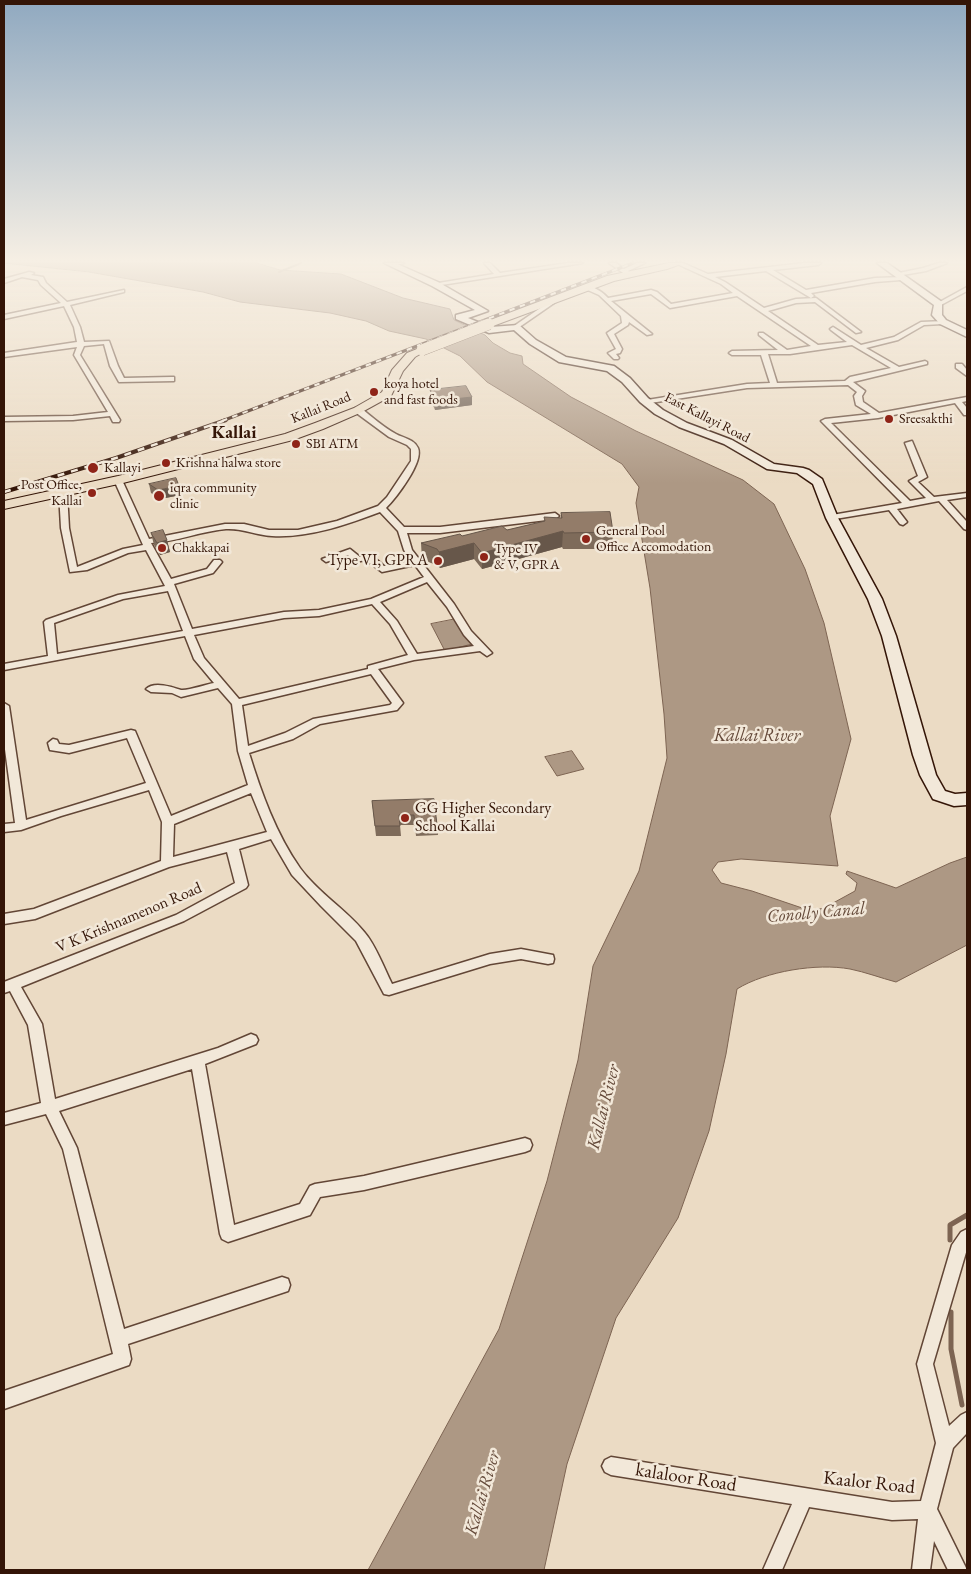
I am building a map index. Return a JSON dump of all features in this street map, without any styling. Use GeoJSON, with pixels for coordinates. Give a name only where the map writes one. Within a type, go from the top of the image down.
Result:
{"type":"FeatureCollection","features":[{"type":"Feature","properties":{"kind":"main road","name":"Kallai Road"},"geometry":{"type":"LineString","coordinates":[[4,505],[118,480],[289,437],[358,410],[387,394],[398,370],[411,355],[457,336]]}},
{"type":"Feature","properties":{"kind":"street"},"geometry":{"type":"LineString","coordinates":[[4,419],[114,417],[77,355],[81,344],[80,336]]}},
{"type":"Feature","properties":{"kind":"street","name":"East Kallayi Road"},"geometry":{"type":"LineString","coordinates":[[527,336],[563,360],[610,368],[626,380],[647,402],[683,425],[728,442],[760,463],[770,467],[805,472],[818,482],[832,518],[875,598],[889,636],[921,755],[931,781],[939,796],[954,800],[967,799]]}},
{"type":"Feature","properties":{"kind":"street"},"geometry":{"type":"LineString","coordinates":[[612,336],[619,349],[618,352],[612,353],[616,358]]}},
{"type":"Feature","properties":{"kind":"street"},"geometry":{"type":"LineString","coordinates":[[764,336],[785,352]]}},
{"type":"Feature","properties":{"kind":"street"},"geometry":{"type":"LineString","coordinates":[[801,336],[816,347]]}},
{"type":"Feature","properties":{"kind":"street"},"geometry":{"type":"LineString","coordinates":[[844,336],[896,368]]}},
{"type":"Feature","properties":{"kind":"street"},"geometry":{"type":"LineString","coordinates":[[860,347],[900,336]]}},
{"type":"Feature","properties":{"kind":"street"},"geometry":{"type":"LineString","coordinates":[[4,355],[107,342],[114,366],[122,380],[171,379]]}},
{"type":"Feature","properties":{"kind":"street"},"geometry":{"type":"LineString","coordinates":[[732,353],[785,352],[853,343]]}},
{"type":"Feature","properties":{"kind":"street"},"geometry":{"type":"LineString","coordinates":[[764,353],[774,385]]}},
{"type":"Feature","properties":{"kind":"street"},"geometry":{"type":"LineString","coordinates":[[647,402],[747,386],[815,385],[848,382],[896,368],[925,363]]}},
{"type":"Feature","properties":{"kind":"street"},"geometry":{"type":"LineString","coordinates":[[848,382],[861,391],[858,396],[860,403],[878,416]]}},
{"type":"Feature","properties":{"kind":"street"},"geometry":{"type":"LineString","coordinates":[[908,504],[825,421],[878,416],[967,399]]}},
{"type":"Feature","properties":{"kind":"street"},"geometry":{"type":"LineString","coordinates":[[957,400],[967,413]]}},
{"type":"Feature","properties":{"kind":"street"},"geometry":{"type":"LineString","coordinates":[[63,492],[65,528],[73,570],[84,568],[126,551],[208,530],[235,526],[270,533],[302,532],[337,525],[381,508],[390,499],[415,461],[415,449],[410,443],[392,435],[358,410]]}},
{"type":"Feature","properties":{"kind":"street"},"geometry":{"type":"LineString","coordinates":[[909,443],[923,477],[913,481],[932,500]]}},
{"type":"Feature","properties":{"kind":"street"},"geometry":{"type":"LineString","coordinates":[[118,480],[147,545],[169,585],[199,659],[237,703],[243,751],[254,787],[274,834],[296,872],[361,937],[389,990],[490,959],[521,954],[548,959]]}},
{"type":"Feature","properties":{"kind":"street"},"geometry":{"type":"LineString","coordinates":[[832,518],[967,495]]}},
{"type":"Feature","properties":{"kind":"street"},"geometry":{"type":"LineString","coordinates":[[941,498],[967,527]]}},
{"type":"Feature","properties":{"kind":"street"},"geometry":{"type":"LineString","coordinates":[[891,507],[903,522]]}},
{"type":"Feature","properties":{"kind":"street"},"geometry":{"type":"LineString","coordinates":[[237,703],[372,671],[372,668],[414,657],[484,650],[467,633],[451,606],[408,550],[402,530],[381,508]]}},
{"type":"Feature","properties":{"kind":"street"},"geometry":{"type":"LineString","coordinates":[[402,530],[440,530],[555,516]]}},
{"type":"Feature","properties":{"kind":"street"},"geometry":{"type":"LineString","coordinates":[[326,559],[350,552],[358,560],[368,557],[382,569],[418,562]]}},
{"type":"Feature","properties":{"kind":"street"},"geometry":{"type":"LineString","coordinates":[[52,659],[49,622],[121,597],[169,585],[210,571],[217,562]]}},
{"type":"Feature","properties":{"kind":"street"},"geometry":{"type":"LineString","coordinates":[[4,667],[284,615],[319,613],[374,601],[429,578]]}},
{"type":"Feature","properties":{"kind":"street"},"geometry":{"type":"LineString","coordinates":[[374,601],[394,623],[414,657]]}},
{"type":"Feature","properties":{"kind":"street"},"geometry":{"type":"LineString","coordinates":[[243,751],[289,736],[317,722],[393,708],[398,703],[372,671]]}},
{"type":"Feature","properties":{"kind":"street"},"geometry":{"type":"LineString","coordinates":[[151,689],[174,690],[181,694],[221,684]]}},
{"type":"Feature","properties":{"kind":"street"},"geometry":{"type":"LineString","coordinates":[[4,706],[21,826]]}},
{"type":"Feature","properties":{"kind":"street"},"geometry":{"type":"LineString","coordinates":[[53,743],[54,747],[69,749],[132,734],[168,822],[167,863]]}},
{"type":"Feature","properties":{"kind":"street"},"geometry":{"type":"LineString","coordinates":[[4,828],[21,826],[152,785]]}},
{"type":"Feature","properties":{"kind":"street"},"geometry":{"type":"LineString","coordinates":[[168,822],[254,787]]}},
{"type":"Feature","properties":{"kind":"street"},"geometry":{"type":"LineString","coordinates":[[4,919],[35,914],[167,863],[232,847],[274,834]]}},
{"type":"Feature","properties":{"kind":"street","name":"V K Krishnamenon Road"},"geometry":{"type":"LineString","coordinates":[[8,986],[180,918],[242,885],[232,847]]}},
{"type":"Feature","properties":{"kind":"street"},"geometry":{"type":"LineString","coordinates":[[4,1400],[123,1359],[70,1148],[49,1105],[35,1024],[8,986]]}},
{"type":"Feature","properties":{"kind":"street"},"geometry":{"type":"LineString","coordinates":[[4,1119],[49,1105],[79,1099],[221,1053],[250,1040]]}},
{"type":"Feature","properties":{"kind":"street"},"geometry":{"type":"LineString","coordinates":[[197,1060],[228,1234],[305,1210],[315,1191],[364,1183],[524,1145]]}},
{"type":"Feature","properties":{"kind":"street","name":"Kaalor Road"},"geometry":{"type":"LineString","coordinates":[[761,1490],[892,1511],[928,1510],[946,1443],[925,1364],[960,1245],[967,1237]]}},
{"type":"Feature","properties":{"kind":"street"},"geometry":{"type":"LineString","coordinates":[[118,1339],[282,1285]]}},
{"type":"Feature","properties":{"kind":"street"},"geometry":{"type":"LineString","coordinates":[[946,1443],[967,1421]]}},
{"type":"Feature","properties":{"kind":"street","name":"kalaloor Road"},"geometry":{"type":"LineString","coordinates":[[611,1466],[761,1490]]}},
{"type":"Feature","properties":{"kind":"street"},"geometry":{"type":"LineString","coordinates":[[772,1570],[804,1498]]}},
{"type":"Feature","properties":{"kind":"street"},"geometry":{"type":"LineString","coordinates":[[921,1570],[928,1510]]}},
{"type":"Feature","properties":{"kind":"street"},"geometry":{"type":"LineString","coordinates":[[928,1510],[958,1570]]}},
{"type":"Feature","properties":{"kind":"water","name":"Kallai River"},"geometry":{"type":"Polygon","coordinates":[[[414,336],[486,336],[493,343],[510,353],[522,356],[523,364],[571,397],[636,431],[743,480],[774,504],[805,569],[824,623],[851,739],[830,816],[838,866],[741,859],[718,862],[712,870],[721,883],[752,891],[811,911],[824,908],[855,891],[857,883],[846,874],[847,871],[896,888],[967,857],[967,945],[896,982],[850,969],[822,967],[777,973],[762,977],[737,989],[726,1054],[709,1131],[678,1218],[616,1318],[567,1464],[544,1570],[368,1570],[499,1329],[547,1181],[578,1060],[593,966],[639,871],[667,758],[664,714],[650,588],[636,503],[639,487],[622,464],[487,382],[460,356],[426,339],[414,336]]]}},
{"type":"Feature","properties":{"kind":"water"},"geometry":{"type":"Polygon","coordinates":[[[456,619],[472,644],[445,651],[431,624],[456,619]]]}},
{"type":"Feature","properties":{"kind":"water"},"geometry":{"type":"Polygon","coordinates":[[[572,751],[584,769],[557,776],[545,757],[572,751]]]}},
{"type":"Feature","properties":{"kind":"building"},"geometry":{"type":"Polygon","coordinates":[[[466,386],[472,397],[435,401],[430,390],[466,386]]]}},
{"type":"Feature","properties":{"kind":"building"},"geometry":{"type":"Polygon","coordinates":[[[176,478],[179,486],[158,490],[149,484],[176,478]]]}},
{"type":"Feature","properties":{"kind":"building"},"geometry":{"type":"Polygon","coordinates":[[[610,512],[613,532],[564,533],[563,531],[482,553],[474,543],[439,552],[437,549],[421,543],[460,534],[462,536],[502,526],[507,530],[545,521],[544,517],[562,518],[561,513],[610,512]]]}},
{"type":"Feature","properties":{"kind":"building"},"geometry":{"type":"Polygon","coordinates":[[[163,530],[167,540],[157,543],[151,533],[163,530]]]}},
{"type":"Feature","properties":{"kind":"building"},"geometry":{"type":"Polygon","coordinates":[[[434,799],[437,825],[415,826],[414,815],[399,815],[400,826],[375,826],[372,801],[434,799]]]}},
{"type":"Feature","properties":{"kind":"waterway"},"geometry":{"type":"LineString","coordinates":[[950,1240],[950,1225],[967,1215]]}},
{"type":"Feature","properties":{"kind":"waterway"},"geometry":{"type":"LineString","coordinates":[[951,1312],[951,1349],[962,1405]]}},
{"type":"Feature","properties":{"kind":"railway"},"geometry":{"type":"LineString","coordinates":[[222,421],[442,336]]}},
{"type":"Feature","properties":{"kind":"railway"},"geometry":{"type":"LineString","coordinates":[[4,492],[116,458],[226,420]]}},
{"type":"Feature","properties":{"kind":"place","name":"koya hotel and fast foods"},"geometry":{"type":"Point","coordinates":[374,392]}},
{"type":"Feature","properties":{"kind":"place","name":"Sreesakthi"},"geometry":{"type":"Point","coordinates":[889,419]}},
{"type":"Feature","properties":{"kind":"place","name":"SBI ATM"},"geometry":{"type":"Point","coordinates":[296,444]}},
{"type":"Feature","properties":{"kind":"place","name":"Krishna halwa store"},"geometry":{"type":"Point","coordinates":[166,463]}},
{"type":"Feature","properties":{"kind":"place","name":"Kallayi"},"geometry":{"type":"Point","coordinates":[93,468]}},
{"type":"Feature","properties":{"kind":"place","name":"Post Office, Kallai"},"geometry":{"type":"Point","coordinates":[92,493]}},
{"type":"Feature","properties":{"kind":"place","name":"iqra community clinic"},"geometry":{"type":"Point","coordinates":[159,496]}},
{"type":"Feature","properties":{"kind":"place","name":"General Pool Office Accomodation"},"geometry":{"type":"Point","coordinates":[586,539]}},
{"type":"Feature","properties":{"kind":"place","name":"Chakkapai"},"geometry":{"type":"Point","coordinates":[162,548]}},
{"type":"Feature","properties":{"kind":"place","name":"Type IV & V, GPRA"},"geometry":{"type":"Point","coordinates":[484,557]}},
{"type":"Feature","properties":{"kind":"place","name":"Type VI, GPRA"},"geometry":{"type":"Point","coordinates":[438,561]}},
{"type":"Feature","properties":{"kind":"place","name":"GG Higher Secondary School Kallai"},"geometry":{"type":"Point","coordinates":[405,818]}},
{"type":"Feature","properties":{"kind":"district","name":"Kallai"},"geometry":{"type":"Point","coordinates":[234,433]}},
{"type":"Feature","properties":{"kind":"water label","name":"Conolly Canal"},"geometry":{"type":"Point","coordinates":[816,913]}}]}
